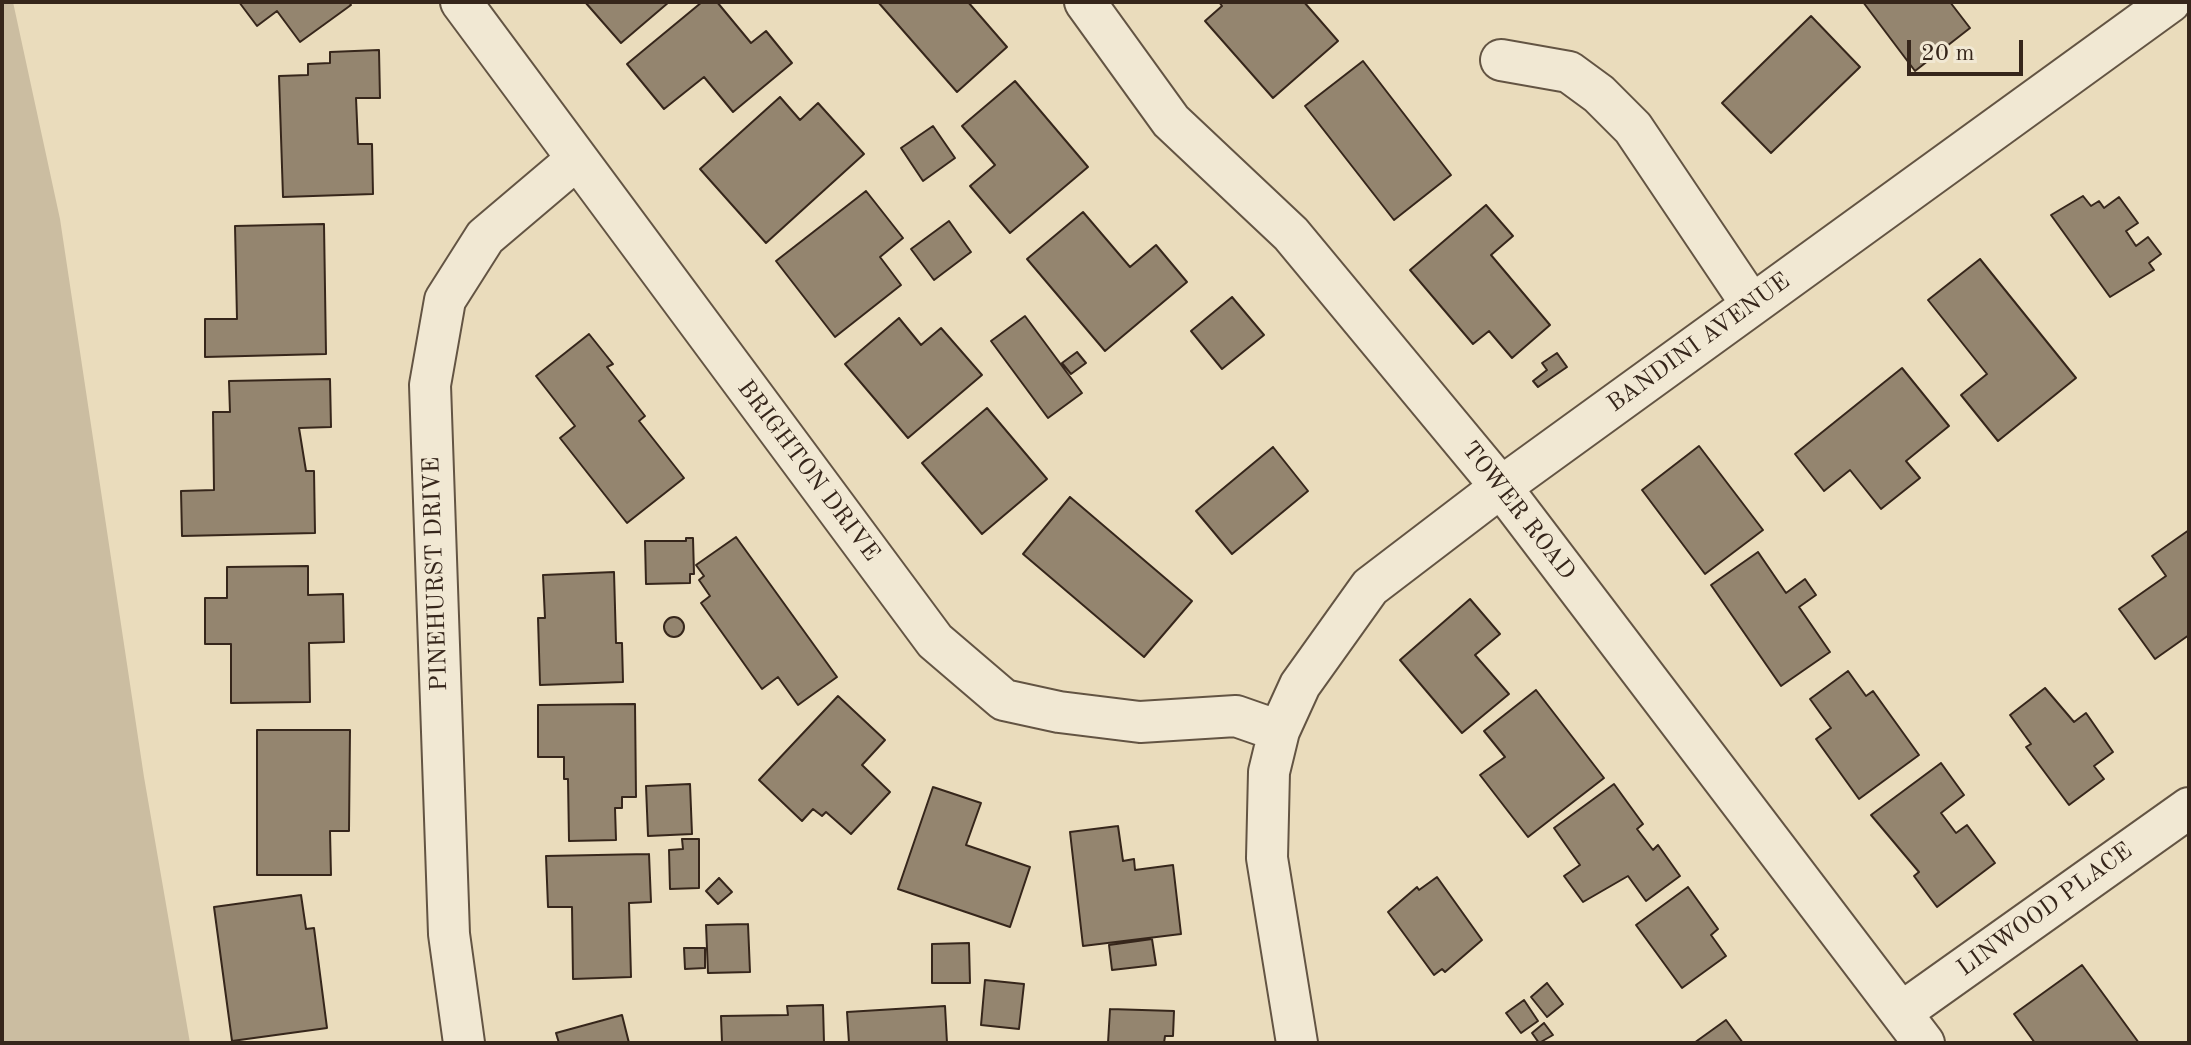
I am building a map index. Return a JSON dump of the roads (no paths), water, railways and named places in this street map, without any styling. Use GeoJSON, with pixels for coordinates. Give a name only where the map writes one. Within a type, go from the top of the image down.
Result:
{"type":"FeatureCollection","features":[{"type":"Feature","properties":{"kind":"street","name":"BRIGHTON DRIVE"},"geometry":{"type":"LineString","coordinates":[[461,2],[935,641],[1004,700],[1059,712],[1140,722],[1236,716],[1279,731]]}},
{"type":"Feature","properties":{"kind":"street","name":"TOWER ROAD"},"geometry":{"type":"LineString","coordinates":[[1085,2],[1171,121],[1291,234],[1501,487],[1913,1028]]}},
{"type":"Feature","properties":{"kind":"street","name":"BANDINI AVENUE"},"geometry":{"type":"LineString","coordinates":[[1297,1043],[1267,858],[1269,772],[1279,731],[1300,685],[1370,587],[1501,487],[2170,2]]}},
{"type":"Feature","properties":{"kind":"street"},"geometry":{"type":"LineString","coordinates":[[1501,60],[1569,72],[1599,94],[1633,128],[1752,305]]}},
{"type":"Feature","properties":{"kind":"street","name":"PINEHURST DRIVE"},"geometry":{"type":"LineString","coordinates":[[464,1043],[449,934],[430,385],[445,300],[485,237],[577,159]]}},
{"type":"Feature","properties":{"kind":"street","name":"LINWOOD PLACE"},"geometry":{"type":"LineString","coordinates":[[1913,1028],[2189,808]]}}]}
